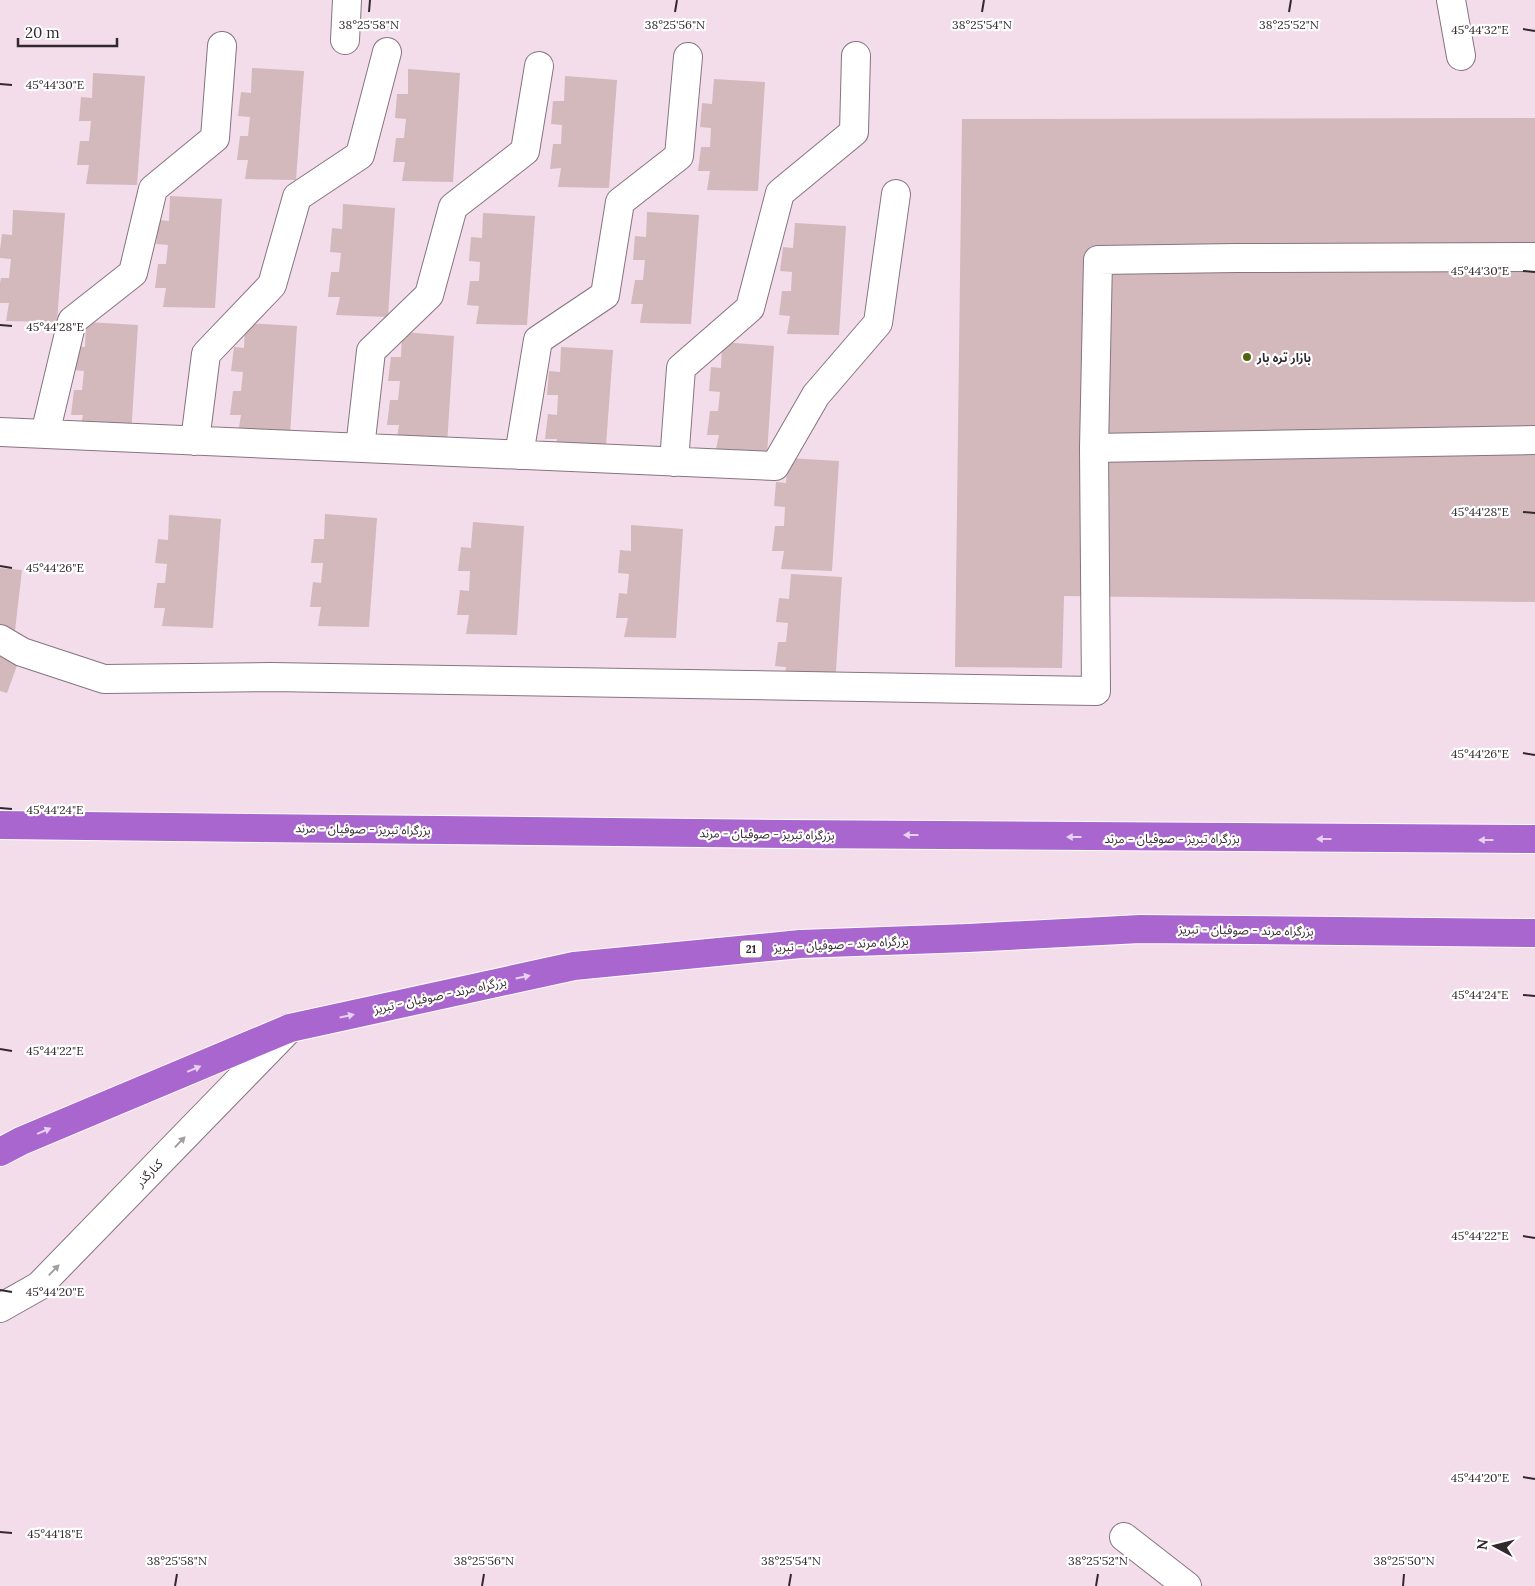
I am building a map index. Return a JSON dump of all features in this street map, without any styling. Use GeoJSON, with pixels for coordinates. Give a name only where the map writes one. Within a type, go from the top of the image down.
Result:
{"type":"FeatureCollection","features":[{"type":"Feature","properties":{"kind":"highway","name":"بزرگراه تبریز - صوفیان - مرند"},"geometry":{"type":"LineString","coordinates":[[0,825],[1535,840]]}},
{"type":"Feature","properties":{"kind":"highway","name":"بزرگراه مرند - صوفیان - تبریز"},"geometry":{"type":"LineString","coordinates":[[0,1152],[21,1141],[290,1028],[574,966],[800,944],[1140,930],[1535,933]]}},
{"type":"Feature","properties":{"kind":"street"},"geometry":{"type":"LineString","coordinates":[[345,40],[347,0]]}},
{"type":"Feature","properties":{"kind":"street"},"geometry":{"type":"LineString","coordinates":[[1451,0],[1461,56]]}},
{"type":"Feature","properties":{"kind":"street"},"geometry":{"type":"LineString","coordinates":[[45,434],[72,321],[133,273],[153,189],[215,138],[222,46]]}},
{"type":"Feature","properties":{"kind":"street"},"geometry":{"type":"LineString","coordinates":[[195,441],[206,354],[272,285],[297,197],[360,155],[387,52]]}},
{"type":"Feature","properties":{"kind":"street"},"geometry":{"type":"LineString","coordinates":[[674,462],[681,368],[750,308],[780,193],[854,132],[856,56]]}},
{"type":"Feature","properties":{"kind":"street"},"geometry":{"type":"LineString","coordinates":[[519,455],[538,340],[605,295],[620,202],[679,156],[688,57]]}},
{"type":"Feature","properties":{"kind":"street"},"geometry":{"type":"LineString","coordinates":[[360,448],[371,351],[429,295],[453,207],[526,151],[539,66]]}},
{"type":"Feature","properties":{"kind":"street"},"geometry":{"type":"LineString","coordinates":[[0,432],[774,466],[816,395],[878,323],[896,194]]}},
{"type":"Feature","properties":{"kind":"street"},"geometry":{"type":"LineString","coordinates":[[0,639],[22,652],[104,679],[271,677],[1096,691],[1094,448],[1098,260],[1535,258]]}},
{"type":"Feature","properties":{"kind":"street"},"geometry":{"type":"LineString","coordinates":[[1094,448],[1535,440]]}},
{"type":"Feature","properties":{"kind":"street","name":"کنارگذر"},"geometry":{"type":"LineString","coordinates":[[0,1308],[39,1286],[290,1028]]}},
{"type":"Feature","properties":{"kind":"street"},"geometry":{"type":"LineString","coordinates":[[1124,1536],[1187,1586]]}},
{"type":"Feature","properties":{"kind":"building"},"geometry":{"type":"Polygon","coordinates":[[[252,68],[304,71],[296,180],[245,179],[248,160],[237,160],[240,136],[248,136],[250,117],[238,116],[241,92],[251,93],[252,68]]]}},
{"type":"Feature","properties":{"kind":"building"},"geometry":{"type":"Polygon","coordinates":[[[408,69],[460,73],[453,182],[402,181],[405,162],[393,162],[396,138],[404,138],[406,119],[395,118],[397,94],[408,94],[408,69]]]}},
{"type":"Feature","properties":{"kind":"building"},"geometry":{"type":"Polygon","coordinates":[[[93,73],[145,76],[137,185],[86,184],[89,165],[77,165],[80,141],[89,141],[91,121],[79,121],[81,97],[92,98],[93,73]]]}},
{"type":"Feature","properties":{"kind":"building"},"geometry":{"type":"Polygon","coordinates":[[[565,76],[617,80],[609,188],[558,187],[561,168],[550,169],[553,144],[561,144],[562,125],[551,124],[553,101],[564,101],[565,76]]]}},
{"type":"Feature","properties":{"kind":"building"},"geometry":{"type":"Polygon","coordinates":[[[714,79],[765,82],[758,191],[707,190],[710,171],[698,171],[701,147],[710,147],[711,128],[700,127],[702,103],[712,104],[714,79]]]}},
{"type":"Feature","properties":{"kind":"building","name":"بازار تره بار"},"geometry":{"type":"Polygon","coordinates":[[[1535,118],[1535,602],[1064,596],[1062,668],[955,667],[962,119],[1535,118]]]}},
{"type":"Feature","properties":{"kind":"building"},"geometry":{"type":"Polygon","coordinates":[[[170,196],[222,199],[215,308],[163,307],[166,288],[155,288],[158,264],[166,264],[168,245],[156,244],[159,220],[169,221],[170,196]]]}},
{"type":"Feature","properties":{"kind":"building"},"geometry":{"type":"Polygon","coordinates":[[[343,204],[395,208],[388,317],[336,315],[340,297],[328,297],[331,272],[339,272],[341,253],[330,252],[332,228],[342,229],[343,204]]]}},
{"type":"Feature","properties":{"kind":"building"},"geometry":{"type":"Polygon","coordinates":[[[13,210],[65,213],[57,322],[6,321],[9,303],[0,303],[0,283],[1,278],[9,278],[11,259],[0,258],[0,250],[2,234],[12,235],[13,210]]]}},
{"type":"Feature","properties":{"kind":"building"},"geometry":{"type":"Polygon","coordinates":[[[647,212],[699,215],[691,324],[640,323],[643,304],[631,304],[635,280],[643,280],[645,260],[633,260],[635,236],[646,237],[647,212]]]}},
{"type":"Feature","properties":{"kind":"building"},"geometry":{"type":"Polygon","coordinates":[[[483,213],[535,216],[527,325],[476,324],[479,306],[467,305],[470,281],[479,281],[480,262],[469,261],[471,237],[482,238],[483,213]]]}},
{"type":"Feature","properties":{"kind":"building"},"geometry":{"type":"Polygon","coordinates":[[[795,223],[846,226],[839,335],[787,334],[790,316],[779,315],[782,291],[791,291],[792,272],[780,271],[783,247],[793,248],[795,223]]]}},
{"type":"Feature","properties":{"kind":"building"},"geometry":{"type":"Polygon","coordinates":[[[86,322],[138,325],[131,435],[79,433],[83,415],[71,415],[74,390],[82,390],[84,371],[73,370],[75,346],[85,347],[86,322]]]}},
{"type":"Feature","properties":{"kind":"building"},"geometry":{"type":"Polygon","coordinates":[[[245,323],[297,326],[290,435],[238,434],[241,415],[230,415],[233,391],[241,391],[243,372],[231,371],[234,347],[244,348],[245,323]]]}},
{"type":"Feature","properties":{"kind":"building"},"geometry":{"type":"Polygon","coordinates":[[[402,332],[454,336],[447,445],[396,444],[399,425],[387,425],[390,400],[398,400],[400,381],[388,381],[391,357],[401,357],[402,332]]]}},
{"type":"Feature","properties":{"kind":"building"},"geometry":{"type":"Polygon","coordinates":[[[722,342],[774,346],[767,455],[715,454],[719,435],[707,435],[710,411],[718,411],[720,392],[709,391],[711,367],[721,368],[722,342]]]}},
{"type":"Feature","properties":{"kind":"building"},"geometry":{"type":"Polygon","coordinates":[[[561,347],[613,350],[605,459],[554,458],[557,439],[545,439],[548,414],[557,415],[558,395],[547,395],[549,371],[560,372],[561,347]]]}},
{"type":"Feature","properties":{"kind":"building"},"geometry":{"type":"Polygon","coordinates":[[[788,458],[839,461],[832,571],[781,569],[784,551],[772,551],[775,526],[784,526],[785,507],[774,506],[776,482],[786,483],[788,458]]]}},
{"type":"Feature","properties":{"kind":"building"},"geometry":{"type":"Polygon","coordinates":[[[325,514],[377,518],[369,627],[318,626],[321,607],[310,607],[313,582],[321,583],[323,563],[311,563],[314,539],[324,539],[325,514]]]}},
{"type":"Feature","properties":{"kind":"building"},"geometry":{"type":"Polygon","coordinates":[[[169,515],[221,519],[213,628],[162,626],[165,608],[154,608],[157,583],[165,583],[167,564],[155,563],[158,539],[168,540],[169,515]]]}},
{"type":"Feature","properties":{"kind":"building"},"geometry":{"type":"Polygon","coordinates":[[[473,522],[524,526],[517,635],[466,634],[469,615],[457,615],[460,590],[469,591],[470,571],[458,571],[461,547],[471,548],[473,522]]]}},
{"type":"Feature","properties":{"kind":"building"},"geometry":{"type":"Polygon","coordinates":[[[631,525],[683,529],[676,638],[624,637],[628,618],[616,618],[619,593],[627,594],[629,574],[618,573],[620,550],[631,551],[631,525]]]}},
{"type":"Feature","properties":{"kind":"building"},"geometry":{"type":"Polygon","coordinates":[[[0,568],[22,570],[14,639],[26,641],[7,693],[0,691],[0,568]]]}},
{"type":"Feature","properties":{"kind":"building"},"geometry":{"type":"Polygon","coordinates":[[[791,574],[842,577],[835,686],[784,685],[786,667],[775,666],[778,642],[786,642],[788,623],[776,622],[779,598],[789,599],[791,574]]]}},
{"type":"Feature","properties":{"kind":"place","name":"بازار تره بار"},"geometry":{"type":"Point","coordinates":[1247,357]}}]}
